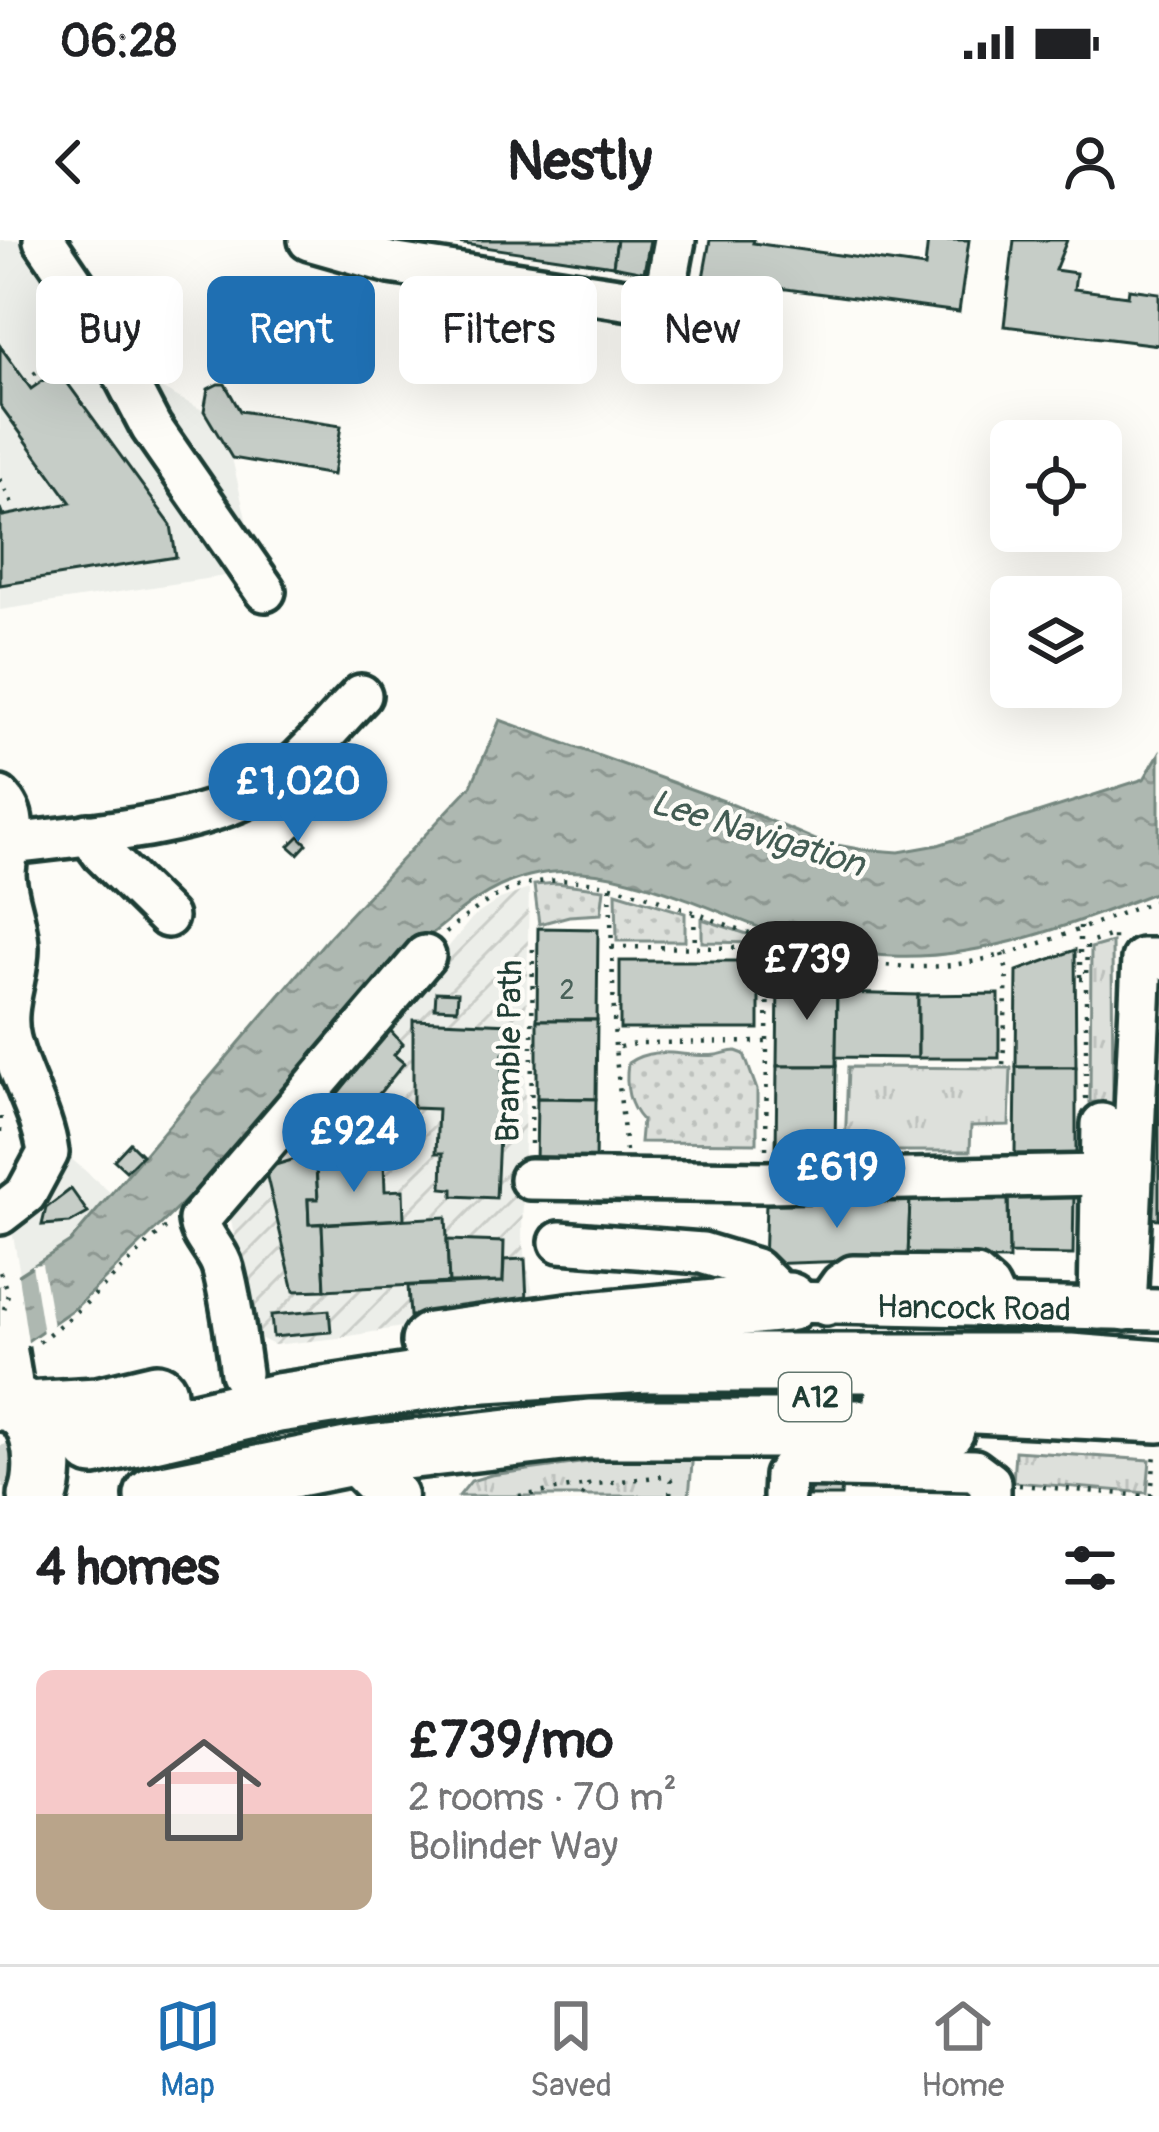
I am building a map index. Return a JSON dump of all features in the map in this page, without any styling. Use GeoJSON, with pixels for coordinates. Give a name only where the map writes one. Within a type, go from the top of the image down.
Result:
{"type":"FeatureCollection","features":[{"type":"Feature","properties":{"kind":"highway"},"geometry":{"type":"LineString","coordinates":[[576,1322],[807,1303]]}},
{"type":"Feature","properties":{"kind":"highway","name":"A12"},"geometry":{"type":"LineString","coordinates":[[10,1371],[98,1407],[241,1373],[576,1322],[801,1330],[1159,1370]]}},
{"type":"Feature","properties":{"kind":"highway","name":"A12"},"geometry":{"type":"LineString","coordinates":[[116,1473],[278,1403],[470,1374],[645,1363],[1070,1363]]}},
{"type":"Feature","properties":{"kind":"highway"},"geometry":{"type":"LineString","coordinates":[[10,1371],[44,1458],[38,1496]]}},
{"type":"Feature","properties":{"kind":"highway","name":"A12"},"geometry":{"type":"LineString","coordinates":[[116,1473],[284,1435],[471,1407],[647,1395],[832,1397],[1158,1433]]}},
{"type":"Feature","properties":{"kind":"highway","name":"A12"},"geometry":{"type":"LineString","coordinates":[[116,1473],[352,1456],[589,1429],[1158,1433]]}},
{"type":"Feature","properties":{"kind":"main road"},"geometry":{"type":"LineString","coordinates":[[352,1456],[392,1496]]}},
{"type":"Feature","properties":{"kind":"street"},"geometry":{"type":"LineString","coordinates":[[44,240],[67,276]]}},
{"type":"Feature","properties":{"kind":"street"},"geometry":{"type":"LineString","coordinates":[[309,240],[397,262],[673,306],[675,240]]}},
{"type":"Feature","properties":{"kind":"street"},"geometry":{"type":"LineString","coordinates":[[129,384],[151,427],[265,591]]}},
{"type":"Feature","properties":{"kind":"street"},"geometry":{"type":"LineString","coordinates":[[11,844],[219,810],[262,790],[361,695]]}},
{"type":"Feature","properties":{"kind":"street"},"geometry":{"type":"LineString","coordinates":[[0,797],[14,823],[5,877],[18,948],[8,1004],[9,1035],[48,1153],[26,1194],[0,1214]]}},
{"type":"Feature","properties":{"kind":"street"},"geometry":{"type":"LineString","coordinates":[[88,834],[167,916]]}},
{"type":"Feature","properties":{"kind":"street"},"geometry":{"type":"LineString","coordinates":[[241,1373],[224,1270],[216,1247],[197,1225],[425,956]]}},
{"type":"Feature","properties":{"kind":"street"},"geometry":{"type":"LineString","coordinates":[[1128,1310],[1142,959],[1159,959]]}},
{"type":"Feature","properties":{"kind":"street"},"geometry":{"type":"LineString","coordinates":[[1102,1124],[1100,1175],[1128,1310]]}},
{"type":"Feature","properties":{"kind":"street"},"geometry":{"type":"LineString","coordinates":[[530,1171],[766,1182],[1100,1175]]}},
{"type":"Feature","properties":{"kind":"street"},"geometry":{"type":"LineString","coordinates":[[560,1243],[702,1253],[755,1269],[807,1303]]}},
{"type":"Feature","properties":{"kind":"street","name":"Hancock Road"},"geometry":{"type":"LineString","coordinates":[[807,1303],[1128,1310]]}},
{"type":"Feature","properties":{"kind":"street"},"geometry":{"type":"LineString","coordinates":[[785,1486],[793,1466],[974,1471],[999,1490]]}},
{"type":"Feature","properties":{"kind":"path"},"geometry":{"type":"LineString","coordinates":[[24,381],[36,372]]}},
{"type":"Feature","properties":{"kind":"path"},"geometry":{"type":"LineString","coordinates":[[0,479],[11,503],[0,503]]}},
{"type":"Feature","properties":{"kind":"path"},"geometry":{"type":"LineString","coordinates":[[425,956],[470,912],[527,884],[583,881],[858,962],[926,967],[1002,955],[1159,900]]}},
{"type":"Feature","properties":{"kind":"path"},"geometry":{"type":"LineString","coordinates":[[610,887],[611,998],[626,1145]]}},
{"type":"Feature","properties":{"kind":"path"},"geometry":{"type":"LineString","coordinates":[[694,913],[695,948]]}},
{"type":"Feature","properties":{"kind":"path"},"geometry":{"type":"LineString","coordinates":[[1080,926],[1086,1108],[1101,1108],[1102,1124]]}},
{"type":"Feature","properties":{"kind":"path","name":"Bramble Path"},"geometry":{"type":"LineString","coordinates":[[530,1171],[533,940]]}},
{"type":"Feature","properties":{"kind":"path"},"geometry":{"type":"LineString","coordinates":[[766,1157],[768,953],[774,940]]}},
{"type":"Feature","properties":{"kind":"path"},"geometry":{"type":"LineString","coordinates":[[612,947],[755,948]]}},
{"type":"Feature","properties":{"kind":"path"},"geometry":{"type":"LineString","coordinates":[[1002,955],[1007,971],[1003,1067]]}},
{"type":"Feature","properties":{"kind":"path"},"geometry":{"type":"LineString","coordinates":[[615,1048],[640,1042],[767,1042]]}},
{"type":"Feature","properties":{"kind":"path"},"geometry":{"type":"LineString","coordinates":[[10,1371],[164,1226],[197,1225]]}},
{"type":"Feature","properties":{"kind":"path"},"geometry":{"type":"LineString","coordinates":[[3,1275],[10,1371]]}},
{"type":"Feature","properties":{"kind":"path"},"geometry":{"type":"LineString","coordinates":[[999,1490],[1148,1496],[1158,1433]]}},
{"type":"Feature","properties":{"kind":"path"},"geometry":{"type":"LineString","coordinates":[[519,1496],[664,1476],[671,1480],[670,1496]]}},
{"type":"Feature","properties":{"kind":"path"},"geometry":{"type":"LineString","coordinates":[[568,1487],[579,1496],[588,1485]]}},
{"type":"Feature","properties":{"kind":"shaded area"},"geometry":{"type":"Polygon","coordinates":[[[0,240],[54,240],[79,276],[36,276],[36,384],[153,384],[204,411],[232,458],[258,571],[0,610],[0,240]]]}},
{"type":"Feature","properties":{"kind":"shaded area"},"geometry":{"type":"Polygon","coordinates":[[[529,889],[522,1239],[534,1300],[338,1338],[274,1345],[254,1335],[230,1216],[472,918],[500,899],[529,889]]]}},
{"type":"Feature","properties":{"kind":"shaded area"},"geometry":{"type":"Polygon","coordinates":[[[60,1149],[112,1194],[69,1242],[20,1274],[13,1235],[54,1188],[60,1149]]]}},
{"type":"Feature","properties":{"kind":"green space"},"geometry":{"type":"Polygon","coordinates":[[[534,885],[604,889],[601,914],[539,924],[534,885]]]}},
{"type":"Feature","properties":{"kind":"green space"},"geometry":{"type":"Polygon","coordinates":[[[616,892],[685,913],[685,941],[617,941],[616,892]]]}},
{"type":"Feature","properties":{"kind":"green space"},"geometry":{"type":"Polygon","coordinates":[[[702,919],[762,939],[760,943],[702,942],[702,919]]]}},
{"type":"Feature","properties":{"kind":"green space"},"geometry":{"type":"Polygon","coordinates":[[[1112,942],[1113,1103],[1090,1102],[1091,948],[1112,942]]]}},
{"type":"Feature","properties":{"kind":"green space"},"geometry":{"type":"Polygon","coordinates":[[[650,1054],[705,1056],[744,1054],[757,1090],[757,1143],[640,1142],[642,1120],[628,1093],[628,1063],[650,1054]]]}},
{"type":"Feature","properties":{"kind":"green space"},"geometry":{"type":"Polygon","coordinates":[[[848,1067],[1011,1068],[1009,1125],[971,1126],[970,1151],[845,1151],[848,1067]]]}},
{"type":"Feature","properties":{"kind":"green space"},"geometry":{"type":"Polygon","coordinates":[[[1015,1451],[1150,1460],[1147,1493],[1013,1482],[1015,1451]]]}},
{"type":"Feature","properties":{"kind":"green space"},"geometry":{"type":"Polygon","coordinates":[[[693,1453],[689,1496],[459,1496],[471,1481],[491,1475],[639,1455],[693,1453]]]}},
{"type":"Feature","properties":{"kind":"water","name":"Lee Navigation"},"geometry":{"type":"Polygon","coordinates":[[[500,720],[724,801],[820,842],[899,852],[938,845],[1144,779],[1159,754],[1159,891],[995,946],[893,956],[820,948],[676,895],[601,874],[565,872],[514,880],[474,901],[428,937],[197,1203],[187,1199],[75,1308],[0,1360],[0,1287],[70,1242],[329,937],[471,786],[500,720]]]}},
{"type":"Feature","properties":{"kind":"pier"},"geometry":{"type":"Polygon","coordinates":[[[42,1264],[54,1332],[44,1340],[32,1265],[42,1264]]]}},
{"type":"Feature","properties":{"kind":"pier"},"geometry":{"type":"Polygon","coordinates":[[[17,1269],[29,1349],[0,1366],[0,1282],[17,1269]]]}},
{"type":"Feature","properties":{"kind":"building"},"geometry":{"type":"Polygon","coordinates":[[[458,240],[617,240],[613,266],[458,240]]]}},
{"type":"Feature","properties":{"kind":"building"},"geometry":{"type":"Polygon","coordinates":[[[617,240],[650,240],[644,272],[613,266],[617,240]]]}},
{"type":"Feature","properties":{"kind":"building"},"geometry":{"type":"Polygon","coordinates":[[[710,240],[754,240],[925,267],[928,240],[969,240],[959,312],[783,289],[783,276],[703,276],[710,240]]]}},
{"type":"Feature","properties":{"kind":"building"},"geometry":{"type":"Polygon","coordinates":[[[1014,240],[1067,240],[1055,270],[1076,273],[1074,289],[1128,296],[1129,289],[1159,293],[1159,345],[1004,326],[1014,240]]]}},
{"type":"Feature","properties":{"kind":"building"},"geometry":{"type":"Polygon","coordinates":[[[0,346],[31,389],[38,384],[68,384],[171,525],[176,557],[0,585],[0,508],[3,516],[71,503],[0,405],[0,346]]]}},
{"type":"Feature","properties":{"kind":"building"},"geometry":{"type":"Polygon","coordinates":[[[225,384],[240,411],[341,426],[333,475],[232,458],[204,411],[208,389],[225,384]]]}},
{"type":"Feature","properties":{"kind":"building"},"geometry":{"type":"Polygon","coordinates":[[[299,836],[307,844],[298,854],[289,846],[299,836]]]}},
{"type":"Feature","properties":{"kind":"building"},"geometry":{"type":"Polygon","coordinates":[[[538,928],[598,929],[597,1020],[537,1020],[538,928]]]}},
{"type":"Feature","properties":{"kind":"building"},"geometry":{"type":"Polygon","coordinates":[[[1075,950],[1076,1067],[1016,1067],[1017,971],[1075,950]]]}},
{"type":"Feature","properties":{"kind":"building"},"geometry":{"type":"Polygon","coordinates":[[[620,961],[759,961],[759,1029],[620,1029],[620,961]]]}},
{"type":"Feature","properties":{"kind":"building"},"geometry":{"type":"Polygon","coordinates":[[[1159,972],[1159,1219],[1143,1218],[1159,972]]]}},
{"type":"Feature","properties":{"kind":"building"},"geometry":{"type":"Polygon","coordinates":[[[778,980],[837,980],[836,1066],[777,1066],[778,980]]]}},
{"type":"Feature","properties":{"kind":"building"},"geometry":{"type":"Polygon","coordinates":[[[436,992],[458,993],[457,1009],[435,1008],[436,992]]]}},
{"type":"Feature","properties":{"kind":"building"},"geometry":{"type":"Polygon","coordinates":[[[837,993],[918,995],[918,1058],[836,1057],[837,993]]]}},
{"type":"Feature","properties":{"kind":"building"},"geometry":{"type":"Polygon","coordinates":[[[999,994],[999,1058],[918,1058],[918,995],[999,994]]]}},
{"type":"Feature","properties":{"kind":"building"},"geometry":{"type":"Polygon","coordinates":[[[413,1020],[511,1024],[510,1054],[503,1054],[496,1198],[453,1196],[453,1189],[442,1188],[443,1153],[436,1153],[438,1109],[413,1108],[413,1020]]]}},
{"type":"Feature","properties":{"kind":"building"},"geometry":{"type":"Polygon","coordinates":[[[537,1020],[597,1020],[596,1099],[537,1098],[537,1020]]]}},
{"type":"Feature","properties":{"kind":"building"},"geometry":{"type":"Polygon","coordinates":[[[389,1029],[403,1044],[394,1055],[404,1063],[349,1131],[352,1133],[327,1157],[303,1137],[389,1029]]]}},
{"type":"Feature","properties":{"kind":"building"},"geometry":{"type":"Polygon","coordinates":[[[777,1066],[836,1066],[835,1152],[776,1153],[777,1066]]]}},
{"type":"Feature","properties":{"kind":"building"},"geometry":{"type":"Polygon","coordinates":[[[1016,1067],[1076,1067],[1076,1154],[1015,1154],[1016,1067]]]}},
{"type":"Feature","properties":{"kind":"building"},"geometry":{"type":"Polygon","coordinates":[[[537,1098],[596,1099],[595,1165],[536,1165],[537,1098]]]}},
{"type":"Feature","properties":{"kind":"building"},"geometry":{"type":"Polygon","coordinates":[[[130,1143],[142,1155],[126,1171],[114,1160],[130,1143]]]}},
{"type":"Feature","properties":{"kind":"building"},"geometry":{"type":"Polygon","coordinates":[[[315,1153],[318,1199],[308,1199],[309,1224],[322,1224],[325,1290],[294,1291],[266,1173],[272,1166],[315,1153]]]}},
{"type":"Feature","properties":{"kind":"building"},"geometry":{"type":"Polygon","coordinates":[[[384,1163],[385,1191],[403,1190],[404,1219],[309,1224],[308,1199],[318,1199],[316,1166],[384,1163]]]}},
{"type":"Feature","properties":{"kind":"building"},"geometry":{"type":"Polygon","coordinates":[[[71,1189],[88,1213],[70,1223],[42,1225],[46,1208],[71,1189]]]}},
{"type":"Feature","properties":{"kind":"building"},"geometry":{"type":"Polygon","coordinates":[[[1074,1194],[1073,1255],[1009,1254],[1008,1195],[1074,1194]]]}},
{"type":"Feature","properties":{"kind":"building"},"geometry":{"type":"Polygon","coordinates":[[[828,1199],[910,1199],[908,1259],[764,1264],[766,1203],[829,1203],[828,1199]]]}},
{"type":"Feature","properties":{"kind":"building"},"geometry":{"type":"Polygon","coordinates":[[[910,1199],[1008,1200],[1009,1260],[908,1259],[910,1199]]]}},
{"type":"Feature","properties":{"kind":"building"},"geometry":{"type":"Polygon","coordinates":[[[446,1217],[449,1283],[325,1290],[322,1224],[446,1217]]]}},
{"type":"Feature","properties":{"kind":"building"},"geometry":{"type":"Polygon","coordinates":[[[447,1240],[504,1242],[503,1282],[449,1283],[447,1240]]]}},
{"type":"Feature","properties":{"kind":"building"},"geometry":{"type":"Polygon","coordinates":[[[525,1259],[527,1301],[457,1308],[457,1314],[410,1316],[408,1286],[503,1282],[504,1260],[525,1259]]]}},
{"type":"Feature","properties":{"kind":"building"},"geometry":{"type":"Polygon","coordinates":[[[329,1310],[331,1332],[273,1337],[271,1315],[329,1310]]]}},
{"type":"Feature","properties":{"kind":"building"},"geometry":{"type":"Polygon","coordinates":[[[811,1480],[842,1483],[841,1496],[809,1496],[811,1480]]]}},
{"type":"Feature","properties":{"kind":"tunnel"},"geometry":{"type":"LineString","coordinates":[[0,1476],[87,1448]]}}]}
